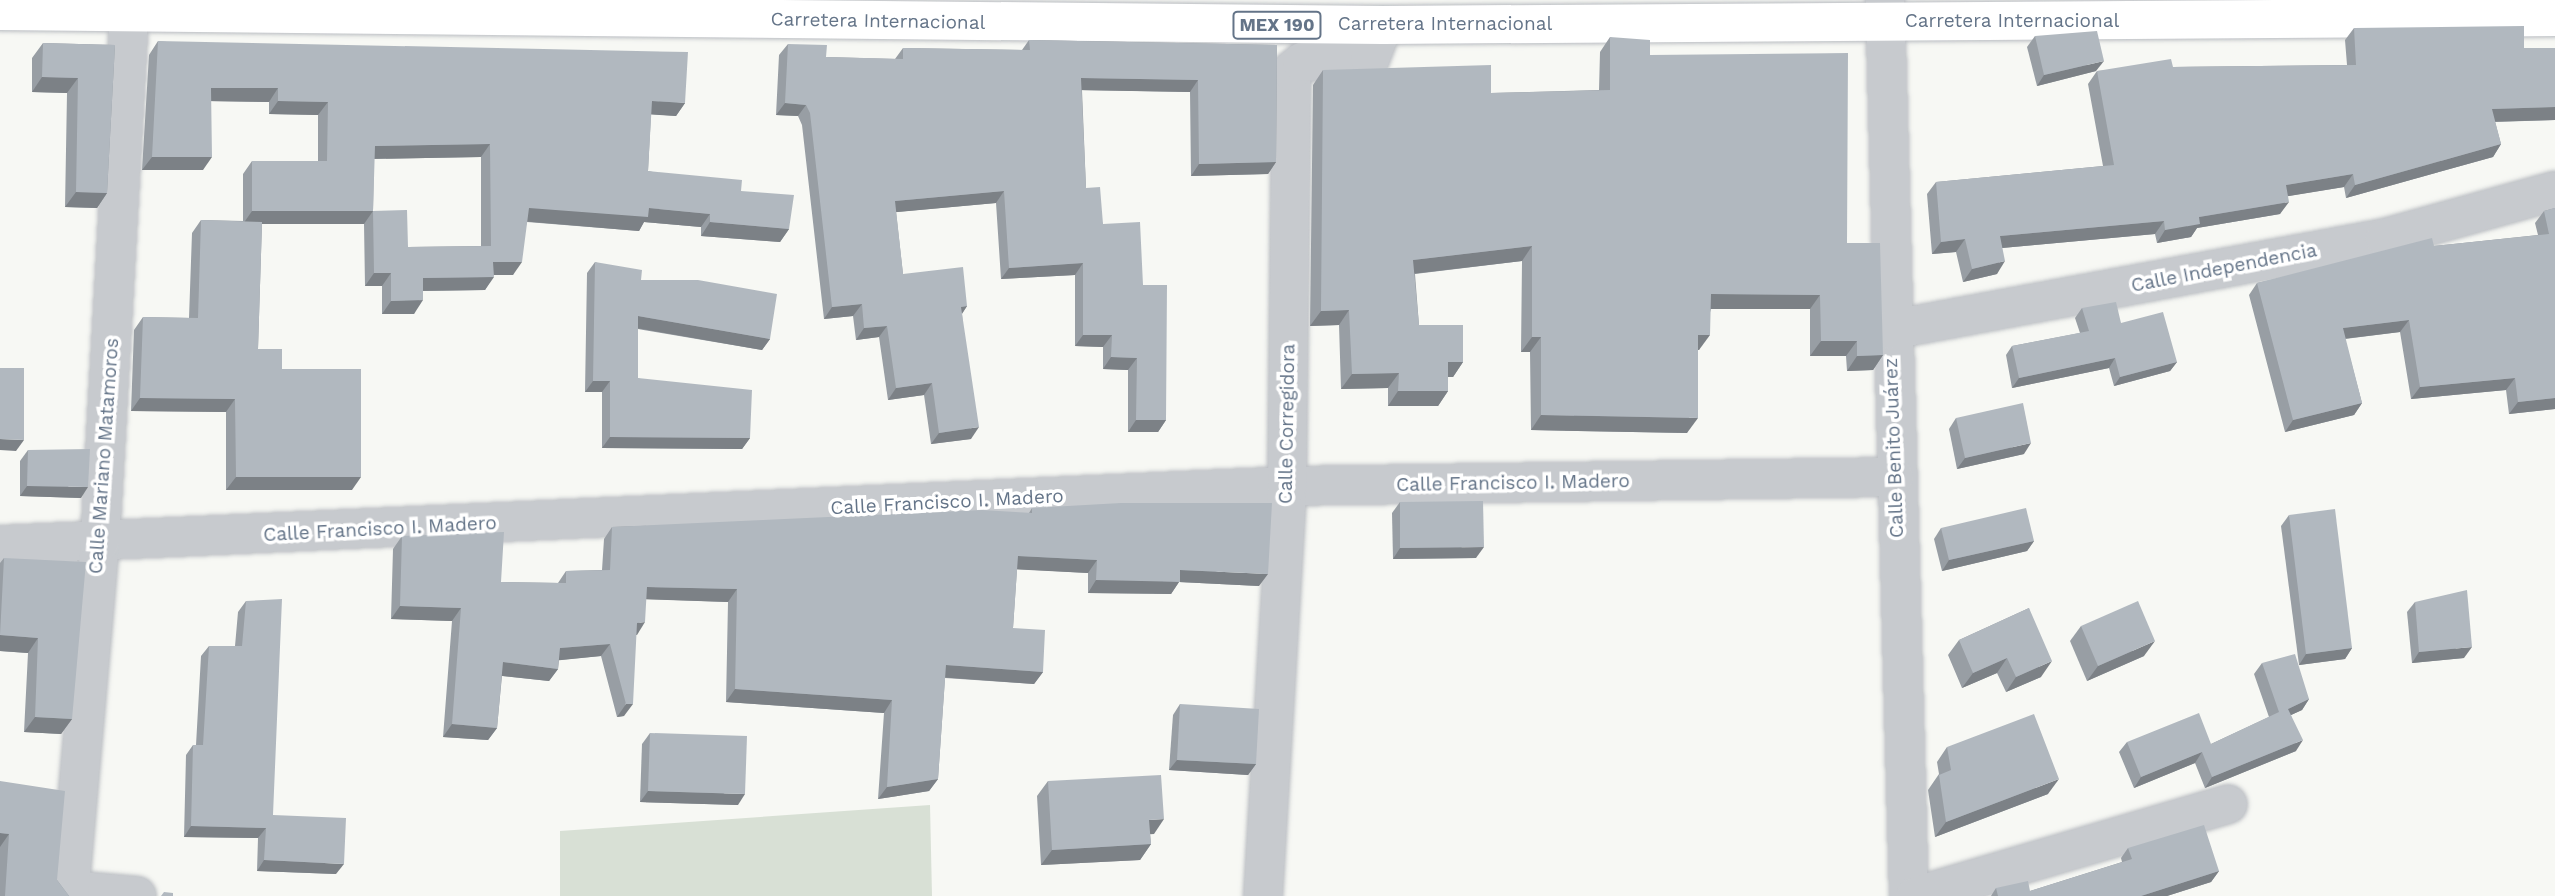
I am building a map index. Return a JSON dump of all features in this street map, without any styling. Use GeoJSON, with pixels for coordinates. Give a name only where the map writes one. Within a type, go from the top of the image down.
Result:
{"type":"FeatureCollection","features":[{"type":"Feature","properties":{"kind":"main road","name":"Carretera Internacional"},"geometry":{"type":"LineString","coordinates":[[0,11],[130,7],[976,11],[1383,25],[1533,12],[1885,11],[2555,18]]}},
{"type":"Feature","properties":{"kind":"street","name":"Calle Mariano Matamoros"},"geometry":{"type":"LineString","coordinates":[[69,893],[100,542],[130,7]]}},
{"type":"Feature","properties":{"kind":"street","name":"Calle Benito Juárez"},"geometry":{"type":"LineString","coordinates":[[1885,11],[1890,330],[1909,896]]}},
{"type":"Feature","properties":{"kind":"street","name":"Calle Corregidora"},"geometry":{"type":"LineString","coordinates":[[1263,896],[1286,486],[1291,71],[1302,62],[1370,59],[1383,25]]}},
{"type":"Feature","properties":{"kind":"street","name":"Calle Independencia"},"geometry":{"type":"LineString","coordinates":[[1890,330],[2385,238],[2555,191]]}},
{"type":"Feature","properties":{"kind":"street","name":"Calle Francisco I. Madero"},"geometry":{"type":"LineString","coordinates":[[0,545],[1286,486],[1894,477]]}},
{"type":"Feature","properties":{"kind":"street"},"geometry":{"type":"LineString","coordinates":[[1916,896],[2228,804]]}},
{"type":"Feature","properties":{"kind":"street"},"geometry":{"type":"LineString","coordinates":[[69,893],[137,896]]}},
{"type":"Feature","properties":{"kind":"shaded area"},"geometry":{"type":"Polygon","coordinates":[[[930,805],[932,896],[560,896],[560,831],[930,805]]]}},
{"type":"Feature","properties":{"kind":"building"},"geometry":{"type":"Polygon","coordinates":[[[2524,26],[2524,48],[2555,48],[2555,107],[2492,109],[2501,144],[2355,185],[2353,174],[2286,185],[2289,202],[2199,217],[2200,224],[2165,230],[2164,221],[2000,236],[2005,261],[1972,269],[1965,239],[1941,242],[1936,182],[2114,165],[2097,71],[2171,59],[2173,67],[2356,65],[2354,28],[2524,26]]]}},
{"type":"Feature","properties":{"kind":"building"},"geometry":{"type":"Polygon","coordinates":[[[2097,31],[2104,61],[2044,75],[2035,36],[2097,31]]]}},
{"type":"Feature","properties":{"kind":"building"},"geometry":{"type":"Polygon","coordinates":[[[1610,37],[1650,40],[1650,55],[1848,53],[1847,243],[1880,243],[1883,355],[1857,356],[1857,341],[1821,341],[1820,295],[1711,294],[1710,335],[1698,335],[1698,418],[1541,415],[1541,337],[1532,337],[1532,246],[1413,260],[1419,325],[1463,325],[1463,362],[1448,362],[1448,391],[1398,391],[1399,373],[1352,374],[1349,310],[1321,311],[1323,70],[1491,65],[1491,93],[1610,90],[1610,37]]]}},
{"type":"Feature","properties":{"kind":"building"},"geometry":{"type":"Polygon","coordinates":[[[1029,40],[1277,45],[1276,162],[1199,164],[1198,80],[1081,78],[1086,188],[1100,187],[1103,224],[1140,222],[1143,285],[1167,285],[1166,420],[1136,420],[1137,358],[1111,357],[1112,335],[1083,335],[1083,263],[1009,268],[1004,191],[895,201],[903,274],[963,267],[967,306],[961,307],[979,427],[939,433],[932,383],[896,388],[887,326],[864,328],[862,304],[832,307],[810,113],[806,105],[785,103],[788,44],[827,45],[826,57],[903,59],[903,48],[1030,50],[1029,40]]]}},
{"type":"Feature","properties":{"kind":"building"},"geometry":{"type":"Polygon","coordinates":[[[158,41],[688,52],[685,103],[652,101],[648,171],[742,180],[741,191],[794,195],[789,229],[710,222],[710,214],[649,208],[648,217],[529,208],[522,262],[493,262],[494,277],[423,278],[423,300],[391,301],[391,273],[374,273],[373,211],[252,211],[252,161],[327,161],[328,102],[278,101],[278,88],[211,88],[212,157],[152,157],[158,41]],[[490,144],[375,146],[373,211],[407,210],[408,247],[491,246],[490,144]]]}},
{"type":"Feature","properties":{"kind":"building"},"geometry":{"type":"Polygon","coordinates":[[[43,43],[115,45],[107,193],[76,192],[78,78],[42,77],[43,43]]]}},
{"type":"Feature","properties":{"kind":"building"},"geometry":{"type":"Polygon","coordinates":[[[2555,208],[2555,398],[2518,402],[2515,378],[2420,387],[2409,320],[2343,328],[2362,403],[2293,420],[2257,283],[2432,238],[2434,246],[2549,234],[2544,211],[2555,208]]]}},
{"type":"Feature","properties":{"kind":"building"},"geometry":{"type":"Polygon","coordinates":[[[201,220],[262,222],[258,349],[282,349],[282,369],[361,369],[361,477],[236,477],[235,399],[140,398],[143,317],[198,318],[201,220]]]}},
{"type":"Feature","properties":{"kind":"building"},"geometry":{"type":"Polygon","coordinates":[[[595,262],[642,270],[641,280],[698,280],[777,294],[770,339],[638,316],[638,378],[752,390],[750,438],[610,437],[610,381],[593,381],[595,262]]]}},
{"type":"Feature","properties":{"kind":"building"},"geometry":{"type":"Polygon","coordinates":[[[2116,302],[2121,323],[2163,312],[2177,362],[2120,377],[2115,358],[2019,378],[2012,346],[2089,331],[2082,308],[2116,302]]]}},
{"type":"Feature","properties":{"kind":"building"},"geometry":{"type":"Polygon","coordinates":[[[0,368],[24,368],[24,440],[0,439],[0,368]]]}},
{"type":"Feature","properties":{"kind":"building"},"geometry":{"type":"Polygon","coordinates":[[[2023,403],[2031,443],[1965,458],[1956,418],[2023,403]]]}},
{"type":"Feature","properties":{"kind":"building"},"geometry":{"type":"Polygon","coordinates":[[[90,449],[88,487],[27,486],[28,450],[90,449]]]}},
{"type":"Feature","properties":{"kind":"building"},"geometry":{"type":"Polygon","coordinates":[[[1483,501],[1484,547],[1400,548],[1400,502],[1483,501]]]}},
{"type":"Feature","properties":{"kind":"building"},"geometry":{"type":"Polygon","coordinates":[[[1121,503],[1272,503],[1268,574],[1180,570],[1180,582],[1096,580],[1097,560],[1018,556],[1013,628],[1045,630],[1043,672],[946,665],[938,779],[887,787],[892,700],[735,689],[737,589],[647,587],[645,622],[637,623],[633,704],[626,704],[610,644],[560,648],[558,669],[503,662],[497,728],[452,724],[461,608],[400,606],[402,536],[504,532],[501,582],[566,583],[566,571],[610,570],[612,527],[982,510],[1032,513],[1032,508],[1121,503]]]}},
{"type":"Feature","properties":{"kind":"building"},"geometry":{"type":"Polygon","coordinates":[[[2026,508],[2034,541],[1949,560],[1941,528],[2026,508]]]}},
{"type":"Feature","properties":{"kind":"building"},"geometry":{"type":"Polygon","coordinates":[[[2335,509],[2352,648],[2306,654],[2289,515],[2335,509]]]}},
{"type":"Feature","properties":{"kind":"building"},"geometry":{"type":"Polygon","coordinates":[[[4,558],[86,562],[72,719],[35,717],[38,638],[0,635],[4,558]]]}},
{"type":"Feature","properties":{"kind":"building"},"geometry":{"type":"Polygon","coordinates":[[[2467,590],[2472,647],[2419,652],[2415,602],[2467,590]]]}},
{"type":"Feature","properties":{"kind":"building"},"geometry":{"type":"Polygon","coordinates":[[[282,599],[273,815],[346,818],[344,864],[264,860],[266,828],[191,826],[193,745],[203,745],[209,646],[242,646],[246,601],[282,599]]]}},
{"type":"Feature","properties":{"kind":"building"},"geometry":{"type":"Polygon","coordinates":[[[2138,601],[2155,641],[2098,666],[2081,626],[2138,601]]]}},
{"type":"Feature","properties":{"kind":"building"},"geometry":{"type":"Polygon","coordinates":[[[2029,608],[2052,661],[2016,677],[2007,658],[1973,673],[1959,640],[2029,608]]]}},
{"type":"Feature","properties":{"kind":"building"},"geometry":{"type":"Polygon","coordinates":[[[2295,654],[2309,699],[2288,709],[2303,740],[2212,777],[2202,752],[2141,777],[2127,742],[2199,713],[2211,744],[2279,712],[2262,663],[2295,654]]]}},
{"type":"Feature","properties":{"kind":"building"},"geometry":{"type":"Polygon","coordinates":[[[1180,704],[1259,709],[1256,764],[1177,760],[1180,704]]]}},
{"type":"Feature","properties":{"kind":"building"},"geometry":{"type":"Polygon","coordinates":[[[2034,714],[2059,779],[1946,822],[1939,775],[1951,770],[1947,747],[2034,714]]]}},
{"type":"Feature","properties":{"kind":"building"},"geometry":{"type":"Polygon","coordinates":[[[650,733],[747,736],[745,794],[648,791],[650,733]]]}},
{"type":"Feature","properties":{"kind":"building"},"geometry":{"type":"Polygon","coordinates":[[[1161,775],[1164,819],[1149,820],[1151,844],[1052,850],[1048,781],[1161,775]]]}},
{"type":"Feature","properties":{"kind":"building"},"geometry":{"type":"Polygon","coordinates":[[[0,781],[65,791],[57,880],[69,896],[5,896],[9,834],[0,833],[0,781]]]}},
{"type":"Feature","properties":{"kind":"building"},"geometry":{"type":"Polygon","coordinates":[[[2204,825],[2219,871],[2141,896],[1998,896],[1996,888],[2028,881],[2030,891],[2132,859],[2128,848],[2204,825]]]}},
{"type":"Feature","properties":{"kind":"building"},"geometry":{"type":"Polygon","coordinates":[[[164,892],[173,893],[173,896],[161,896],[164,892]]]}}]}
